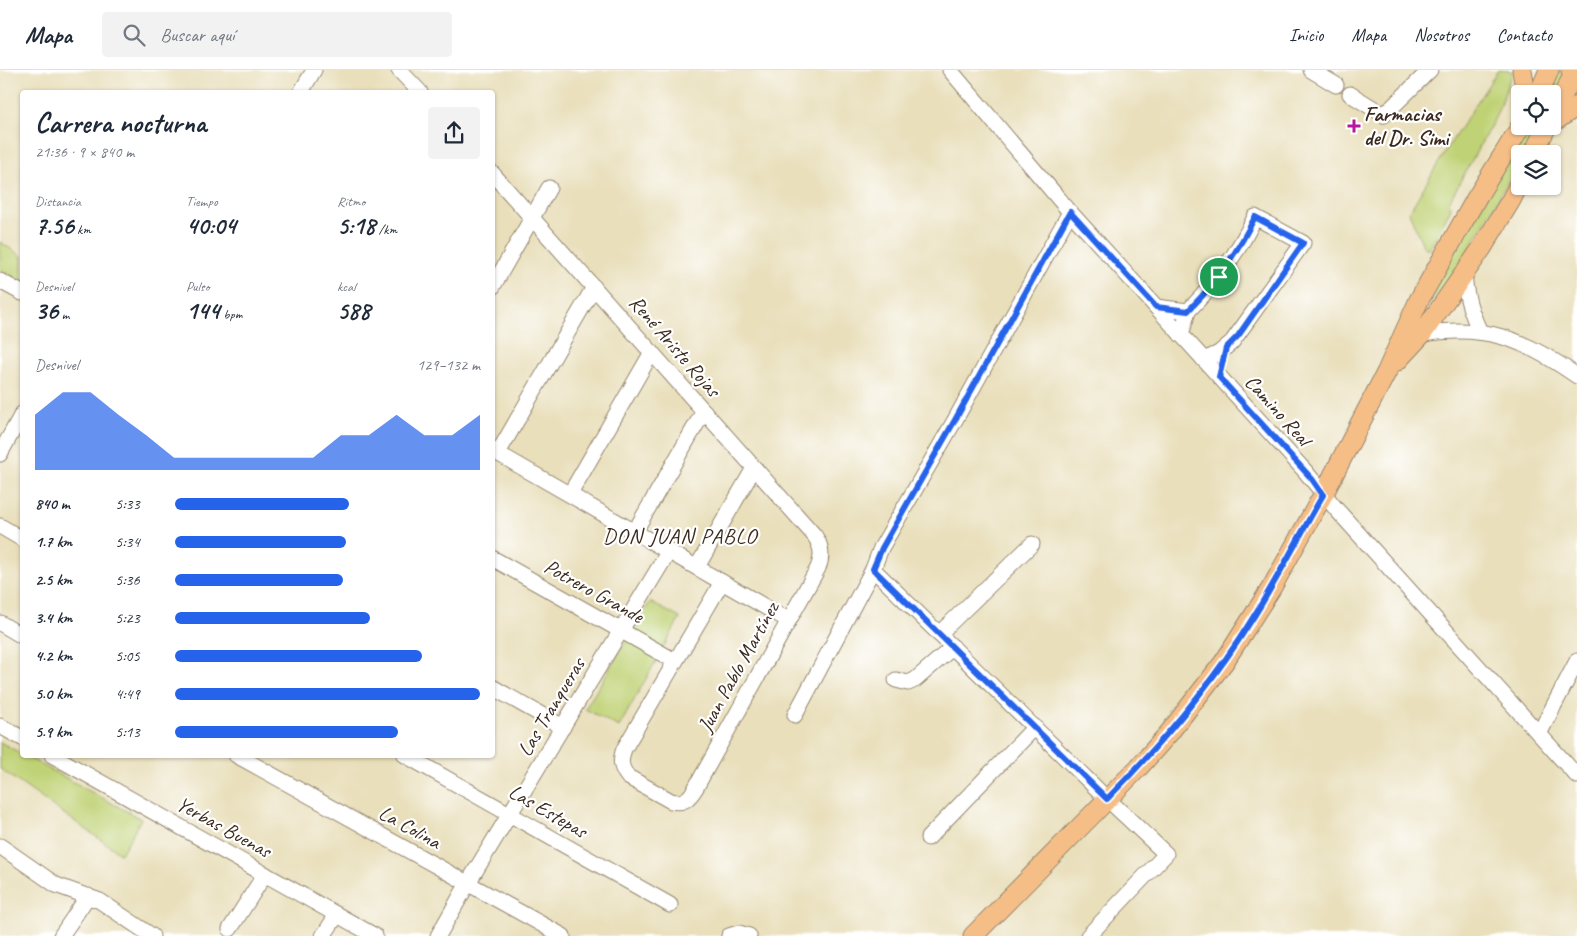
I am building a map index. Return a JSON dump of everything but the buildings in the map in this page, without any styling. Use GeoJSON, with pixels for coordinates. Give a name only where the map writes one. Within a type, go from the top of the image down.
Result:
{"type":"FeatureCollection","features":[{"type":"Feature","properties":{"kind":"main road"},"geometry":{"type":"LineString","coordinates":[[1522,70],[1524,85]]}},
{"type":"Feature","properties":{"kind":"main road"},"geometry":{"type":"LineString","coordinates":[[1543,85],[1549,70]]}},
{"type":"Feature","properties":{"kind":"main road"},"geometry":{"type":"LineString","coordinates":[[1561,100],[1573,76],[1572,70]]}},
{"type":"Feature","properties":{"kind":"main road"},"geometry":{"type":"LineString","coordinates":[[1561,116],[1577,106]]}},
{"type":"Feature","properties":{"kind":"main road"},"geometry":{"type":"LineString","coordinates":[[973,936],[1169,733],[1224,662],[1272,587],[1323,495],[1387,371],[1419,300],[1516,135]]}},
{"type":"Feature","properties":{"kind":"main road"},"geometry":{"type":"LineString","coordinates":[[1387,371],[1422,334],[1487,240],[1514,195]]}},
{"type":"Feature","properties":{"kind":"street"},"geometry":{"type":"LineString","coordinates":[[302,90],[314,70]]}},
{"type":"Feature","properties":{"kind":"street"},"geometry":{"type":"LineString","coordinates":[[399,70],[411,89]]}},
{"type":"Feature","properties":{"kind":"street","name":"Camino Real"},"geometry":{"type":"LineString","coordinates":[[950,70],[1070,212],[1577,776]]}},
{"type":"Feature","properties":{"kind":"street"},"geometry":{"type":"LineString","coordinates":[[1311,70],[1336,85]]}},
{"type":"Feature","properties":{"kind":"street"},"geometry":{"type":"LineString","coordinates":[[1350,94],[1384,115],[1430,70]]}},
{"type":"Feature","properties":{"kind":"street","name":"René Ariste Rojas"},"geometry":{"type":"LineString","coordinates":[[495,176],[814,535],[822,551]]}},
{"type":"Feature","properties":{"kind":"street"},"geometry":{"type":"LineString","coordinates":[[495,283],[549,188]]}},
{"type":"Feature","properties":{"kind":"street"},"geometry":{"type":"LineString","coordinates":[[795,715],[873,569],[882,548],[1070,212]]}},
{"type":"Feature","properties":{"kind":"street"},"geometry":{"type":"LineString","coordinates":[[1181,335],[1188,311],[1219,277],[1233,258],[1255,217],[1303,243],[1238,336],[1226,348],[1204,360]]}},
{"type":"Feature","properties":{"kind":"street"},"geometry":{"type":"LineString","coordinates":[[1464,273],[1466,295],[1470,310],[1480,332]]}},
{"type":"Feature","properties":{"kind":"street"},"geometry":{"type":"LineString","coordinates":[[0,280],[20,292]]}},
{"type":"Feature","properties":{"kind":"street"},"geometry":{"type":"LineString","coordinates":[[594,287],[495,451],[788,620]]}},
{"type":"Feature","properties":{"kind":"street"},"geometry":{"type":"LineString","coordinates":[[1156,307],[1188,311]]}},
{"type":"Feature","properties":{"kind":"street"},"geometry":{"type":"LineString","coordinates":[[1422,334],[1441,331],[1480,332],[1504,336],[1544,354],[1577,376]]}},
{"type":"Feature","properties":{"kind":"street"},"geometry":{"type":"LineString","coordinates":[[1219,377],[1226,348]]}},
{"type":"Feature","properties":{"kind":"street"},"geometry":{"type":"LineString","coordinates":[[570,494],[652,352]]}},
{"type":"Feature","properties":{"kind":"street"},"geometry":{"type":"LineString","coordinates":[[635,532],[704,411]]}},
{"type":"Feature","properties":{"kind":"street"},"geometry":{"type":"LineString","coordinates":[[0,454],[20,418]]}},
{"type":"Feature","properties":{"kind":"street"},"geometry":{"type":"LineString","coordinates":[[697,567],[754,468]]}},
{"type":"Feature","properties":{"kind":"street"},"geometry":{"type":"LineString","coordinates":[[0,526],[20,538]]}},
{"type":"Feature","properties":{"kind":"street"},"geometry":{"type":"LineString","coordinates":[[939,634],[1032,544]]}},
{"type":"Feature","properties":{"kind":"street","name":"Las Tranqueras"},"geometry":{"type":"LineString","coordinates":[[438,936],[468,883],[669,551]]}},
{"type":"Feature","properties":{"kind":"street","name":"Juan Pablo Martínez"},"geometry":{"type":"LineString","coordinates":[[675,661],[624,749],[621,762],[623,770],[628,776],[671,801],[678,802],[686,801],[695,789],[818,568],[822,551]]}},
{"type":"Feature","properties":{"kind":"street","name":"Potrero Grande"},"geometry":{"type":"LineString","coordinates":[[495,560],[675,661]]}},
{"type":"Feature","properties":{"kind":"street"},"geometry":{"type":"LineString","coordinates":[[873,569],[1034,728],[1166,854],[1088,936]]}},
{"type":"Feature","properties":{"kind":"street"},"geometry":{"type":"LineString","coordinates":[[675,661],[722,582]]}},
{"type":"Feature","properties":{"kind":"street"},"geometry":{"type":"LineString","coordinates":[[0,623],[20,635]]}},
{"type":"Feature","properties":{"kind":"street"},"geometry":{"type":"LineString","coordinates":[[896,680],[908,683],[915,680],[952,647]]}},
{"type":"Feature","properties":{"kind":"street"},"geometry":{"type":"LineString","coordinates":[[1539,734],[1577,661]]}},
{"type":"Feature","properties":{"kind":"street"},"geometry":{"type":"LineString","coordinates":[[495,689],[563,727]]}},
{"type":"Feature","properties":{"kind":"street"},"geometry":{"type":"LineString","coordinates":[[0,726],[20,737]]}},
{"type":"Feature","properties":{"kind":"street"},"geometry":{"type":"LineString","coordinates":[[928,838],[1034,728]]}},
{"type":"Feature","properties":{"kind":"street","name":"La Colina"},"geometry":{"type":"LineString","coordinates":[[241,758],[563,936]]}},
{"type":"Feature","properties":{"kind":"street","name":"Las Estepas"},"geometry":{"type":"LineString","coordinates":[[410,758],[670,905]]}},
{"type":"Feature","properties":{"kind":"street","name":"Yerbas Buenas"},"geometry":{"type":"LineString","coordinates":[[72,760],[264,874],[375,936]]}},
{"type":"Feature","properties":{"kind":"street"},"geometry":{"type":"LineString","coordinates":[[0,846],[56,885],[100,901],[152,936]]}},
{"type":"Feature","properties":{"kind":"street"},"geometry":{"type":"LineString","coordinates":[[230,929],[264,874]]}},
{"type":"Feature","properties":{"kind":"street"},"geometry":{"type":"LineString","coordinates":[[61,936],[88,896]]}},
{"type":"Feature","properties":{"kind":"street"},"geometry":{"type":"LineString","coordinates":[[323,936],[337,915]]}},
{"type":"Feature","properties":{"kind":"street"},"geometry":{"type":"LineString","coordinates":[[729,936],[739,933],[749,936]]}},
{"type":"Feature","properties":{"kind":"green space"},"geometry":{"type":"Polygon","coordinates":[[[1498,70],[1513,71],[1496,116],[1449,202],[1451,208],[1429,250],[1423,246],[1409,212],[1498,70]]]}},
{"type":"Feature","properties":{"kind":"green space"},"geometry":{"type":"Polygon","coordinates":[[[1558,71],[1567,76],[1561,88],[1561,85],[1550,85],[1558,71]]]}},
{"type":"Feature","properties":{"kind":"green space"},"geometry":{"type":"Polygon","coordinates":[[[1522,135],[1535,135],[1529,145],[1516,145],[1522,135]]]}},
{"type":"Feature","properties":{"kind":"green space"},"geometry":{"type":"Polygon","coordinates":[[[1511,154],[1511,176],[1465,257],[1430,303],[1427,300],[1511,154]]]}},
{"type":"Feature","properties":{"kind":"green space"},"geometry":{"type":"Polygon","coordinates":[[[0,242],[20,255],[20,281],[0,270],[0,242]]]}},
{"type":"Feature","properties":{"kind":"green space"},"geometry":{"type":"Polygon","coordinates":[[[650,602],[680,618],[619,727],[585,709],[650,602]]]}},
{"type":"Feature","properties":{"kind":"green space"},"geometry":{"type":"Polygon","coordinates":[[[0,742],[20,753],[20,758],[29,758],[141,819],[121,854],[0,769],[0,742]]]}},
{"type":"Feature","properties":{"kind":"place","name":"Farmacias del Dr. Simi"},"geometry":{"type":"Point","coordinates":[1354,126]}},
{"type":"Feature","properties":{"kind":"district","name":"DON JUAN PABLO"},"geometry":{"type":"Point","coordinates":[680,535]}},
{"type":"Feature","properties":{"kind":"route"},"geometry":{"type":"LineString","coordinates":[[1070,212],[1156,307],[1188,311],[1219,277],[1245,238],[1255,217],[1303,243],[1238,336],[1226,348],[1219,377],[1312,479],[1323,495],[1272,587],[1224,662],[1169,733],[1107,799],[873,569],[882,548],[1070,212]]}}]}
